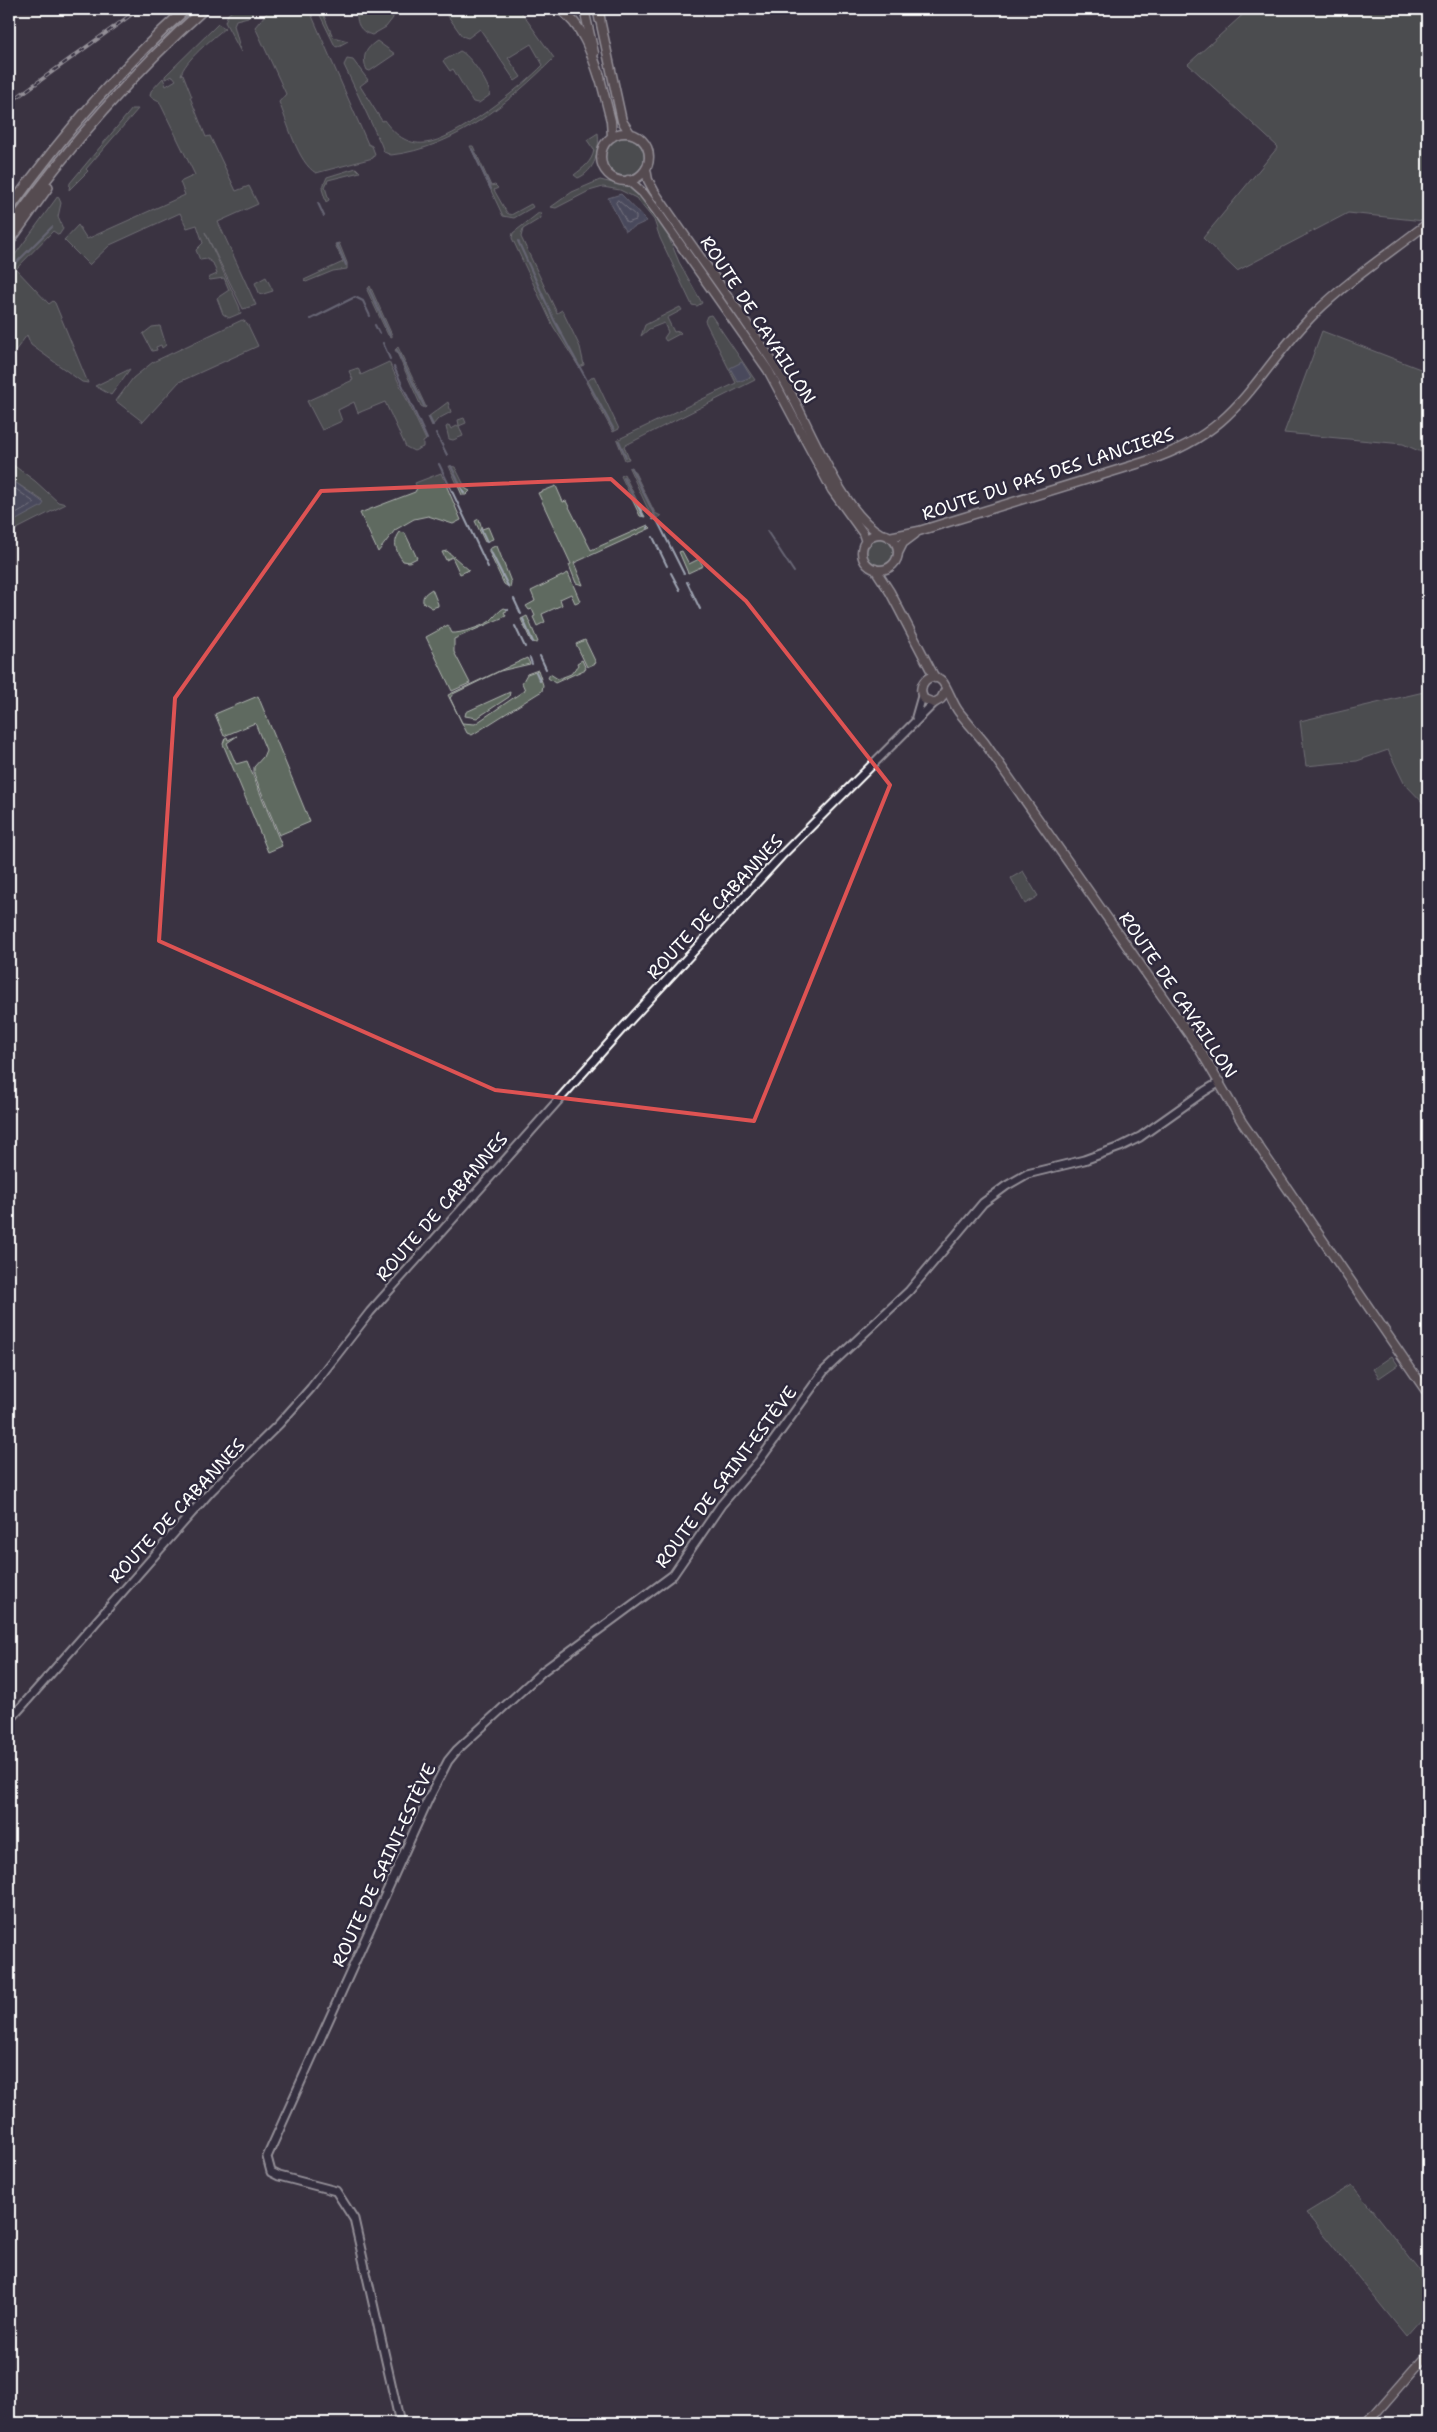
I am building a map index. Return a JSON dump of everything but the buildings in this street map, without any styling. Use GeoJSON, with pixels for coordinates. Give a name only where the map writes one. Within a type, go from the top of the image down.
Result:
{"type":"FeatureCollection","features":[{"type":"Feature","properties":{"kind":"highway"},"geometry":{"type":"LineString","coordinates":[[9,209],[73,127],[118,77],[186,9]]}},
{"type":"Feature","properties":{"kind":"highway"},"geometry":{"type":"LineString","coordinates":[[9,230],[72,147],[128,84],[204,9]]}},
{"type":"Feature","properties":{"kind":"highway"},"geometry":{"type":"LineString","coordinates":[[560,9],[567,14],[583,34],[600,78]]}},
{"type":"Feature","properties":{"kind":"highway"},"geometry":{"type":"LineString","coordinates":[[598,9],[600,20]]}},
{"type":"Feature","properties":{"kind":"highway"},"geometry":{"type":"LineString","coordinates":[[9,242],[62,167],[72,147]]}},
{"type":"Feature","properties":{"kind":"main road"},"geometry":{"type":"LineString","coordinates":[[584,9],[612,121],[612,137]]}},
{"type":"Feature","properties":{"kind":"main road"},"geometry":{"type":"LineString","coordinates":[[600,20],[622,121],[630,133]]}},
{"type":"Feature","properties":{"kind":"main road"},"geometry":{"type":"LineString","coordinates":[[622,133],[630,133],[639,137],[646,146],[649,158],[646,169],[638,177],[628,180],[614,178],[603,166],[602,149],[612,137],[622,133]]}},
{"type":"Feature","properties":{"kind":"main road","name":"ROUTE DE CAVAILLON"},"geometry":{"type":"LineString","coordinates":[[646,169],[648,180],[654,191],[780,374],[843,493],[859,516],[872,530],[885,536]]}},
{"type":"Feature","properties":{"kind":"main road","name":"ROUTE DE CAVAILLON"},"geometry":{"type":"LineString","coordinates":[[628,180],[643,192],[768,370],[832,490],[863,533],[866,542]]}},
{"type":"Feature","properties":{"kind":"main road","name":"ROUTE DU PAS DES LANCIERS"},"geometry":{"type":"LineString","coordinates":[[885,536],[919,531],[1147,461],[1174,452],[1193,442],[1222,422],[1239,405],[1316,313],[1336,294],[1428,223]]}},
{"type":"Feature","properties":{"kind":"main road","name":"ROUTE DU PAS DES LANCIERS"},"geometry":{"type":"LineString","coordinates":[[898,553],[903,543],[919,531]]}},
{"type":"Feature","properties":{"kind":"main road"},"geometry":{"type":"LineString","coordinates":[[875,569],[888,568],[894,563],[898,553],[896,545],[885,536],[872,536],[866,542],[862,551],[864,560],[875,569],[890,592],[935,678],[942,682],[946,690],[944,696],[936,702],[927,701],[922,696],[921,689],[924,682],[921,653]]}},
{"type":"Feature","properties":{"kind":"main road"},"geometry":{"type":"LineString","coordinates":[[888,568],[890,592]]}},
{"type":"Feature","properties":{"kind":"main road"},"geometry":{"type":"LineString","coordinates":[[924,682],[935,678]]}},
{"type":"Feature","properties":{"kind":"main road","name":"ROUTE DE CAVAILLON"},"geometry":{"type":"LineString","coordinates":[[946,690],[959,712],[984,742],[1124,940],[1220,1082],[1236,1112],[1428,1394]]}},
{"type":"Feature","properties":{"kind":"main road","name":"ROUTE DE CAVAILLON"},"geometry":{"type":"LineString","coordinates":[[936,702],[959,712]]}},
{"type":"Feature","properties":{"kind":"main road","name":"ROUTE DE CAVAILLON"},"geometry":{"type":"LineString","coordinates":[[1364,1300],[1375,1309],[1428,1388]]}},
{"type":"Feature","properties":{"kind":"main road"},"geometry":{"type":"LineString","coordinates":[[1367,2423],[1428,2353]]}},
{"type":"Feature","properties":{"kind":"street","name":"ROUTE DE CABANNES"},"geometry":{"type":"LineString","coordinates":[[913,724],[922,696]]}},
{"type":"Feature","properties":{"kind":"street","name":"ROUTE DE CABANNES"},"geometry":{"type":"LineString","coordinates":[[9,1721],[211,1491],[306,1394],[370,1312],[450,1219],[783,854],[936,702]]}},
{"type":"Feature","properties":{"kind":"street","name":"ROUTE DE SAINT-ESTÈVE"},"geometry":{"type":"LineString","coordinates":[[400,2423],[354,2219],[336,2191],[279,2176],[271,2172],[267,2157],[273,2140],[428,1800],[448,1761],[457,1750],[544,1671],[673,1575],[721,1506],[759,1461],[824,1371],[909,1292],[983,1204],[1006,1186],[1027,1174],[1084,1160],[1120,1147],[1140,1137],[1205,1090],[1220,1082]]}},
{"type":"Feature","properties":{"kind":"highlighted area"},"geometry":{"type":"Polygon","coordinates":[[[611,479],[746,601],[890,785],[754,1121],[495,1090],[159,941],[175,698],[321,491],[611,479]]]}},
{"type":"Feature","properties":{"kind":"green space"},"geometry":{"type":"Polygon","coordinates":[[[235,9],[257,9],[248,17],[236,20],[234,25],[241,52],[225,22],[228,14],[235,9]]]}},
{"type":"Feature","properties":{"kind":"green space"},"geometry":{"type":"Polygon","coordinates":[[[270,9],[309,9],[368,144],[372,146],[375,154],[373,158],[316,173],[304,160],[298,151],[279,102],[286,94],[255,27],[270,9]]]}},
{"type":"Feature","properties":{"kind":"green space"},"geometry":{"type":"Polygon","coordinates":[[[317,9],[321,9],[333,37],[348,41],[337,47],[335,46],[317,9]]]}},
{"type":"Feature","properties":{"kind":"green space"},"geometry":{"type":"Polygon","coordinates":[[[357,9],[392,12],[393,18],[386,27],[372,35],[364,31],[359,25],[357,9]]]}},
{"type":"Feature","properties":{"kind":"green space"},"geometry":{"type":"Polygon","coordinates":[[[443,9],[519,9],[554,58],[500,106],[459,133],[415,151],[391,155],[384,152],[344,65],[347,59],[353,60],[368,80],[360,86],[382,121],[384,120],[402,138],[418,143],[438,140],[470,123],[505,98],[543,65],[531,44],[508,58],[521,77],[515,81],[480,29],[468,38],[462,36],[443,9]]]}},
{"type":"Feature","properties":{"kind":"green space"},"geometry":{"type":"Polygon","coordinates":[[[1249,9],[1428,9],[1428,217],[1424,221],[1348,213],[1237,271],[1203,238],[1278,147],[1188,64],[1249,9]]]}},
{"type":"Feature","properties":{"kind":"green space"},"geometry":{"type":"Polygon","coordinates":[[[218,24],[225,28],[187,63],[181,75],[183,74],[206,137],[210,136],[236,191],[249,186],[258,204],[218,222],[256,305],[243,309],[205,232],[241,313],[229,318],[223,314],[217,298],[229,290],[224,278],[210,280],[208,278],[217,274],[213,263],[207,259],[200,260],[196,250],[203,243],[197,225],[187,228],[180,213],[110,245],[89,265],[64,240],[78,225],[87,239],[185,195],[180,182],[195,175],[159,101],[150,96],[151,91],[163,78],[166,86],[176,80],[173,76],[165,79],[165,76],[218,24]]]}},
{"type":"Feature","properties":{"kind":"green space"},"geometry":{"type":"Polygon","coordinates":[[[377,41],[395,54],[370,71],[367,70],[364,61],[367,50],[377,41]]]}},
{"type":"Feature","properties":{"kind":"green space"},"geometry":{"type":"Polygon","coordinates":[[[460,51],[464,53],[483,77],[489,90],[490,95],[479,103],[473,102],[453,69],[450,71],[443,61],[460,51]]]}},
{"type":"Feature","properties":{"kind":"green space"},"geometry":{"type":"Polygon","coordinates":[[[132,109],[138,109],[86,169],[88,171],[69,190],[70,183],[132,109]]]}},
{"type":"Feature","properties":{"kind":"green space"},"geometry":{"type":"Polygon","coordinates":[[[598,133],[598,147],[595,160],[589,171],[578,178],[574,175],[589,161],[594,150],[587,140],[598,133]]]}},
{"type":"Feature","properties":{"kind":"green space"},"geometry":{"type":"Polygon","coordinates":[[[625,138],[639,143],[644,157],[639,171],[625,176],[611,171],[606,157],[611,143],[625,138]]]}},
{"type":"Feature","properties":{"kind":"green space"},"geometry":{"type":"Polygon","coordinates":[[[470,146],[473,146],[491,186],[495,185],[498,188],[494,190],[507,213],[511,215],[531,204],[533,207],[514,218],[503,216],[470,146]]]}},
{"type":"Feature","properties":{"kind":"green space"},"geometry":{"type":"Polygon","coordinates":[[[356,168],[360,172],[328,180],[325,187],[329,200],[326,202],[322,189],[327,177],[356,168]]]}},
{"type":"Feature","properties":{"kind":"green space"},"geometry":{"type":"Polygon","coordinates":[[[600,180],[631,187],[639,193],[667,233],[679,262],[702,303],[697,306],[692,305],[660,238],[654,220],[636,198],[620,190],[603,187],[589,191],[556,208],[551,207],[572,192],[600,180]]]}},
{"type":"Feature","properties":{"kind":"green space"},"geometry":{"type":"Polygon","coordinates":[[[58,196],[61,203],[58,217],[63,229],[59,235],[53,231],[16,269],[49,304],[53,301],[55,303],[88,383],[82,382],[31,345],[27,335],[9,359],[9,293],[14,278],[9,270],[9,263],[58,196]]]}},
{"type":"Feature","properties":{"kind":"green space"},"geometry":{"type":"Polygon","coordinates":[[[540,212],[541,218],[523,229],[521,237],[557,313],[562,310],[580,347],[584,365],[579,367],[553,326],[512,238],[513,233],[540,212]]]}},
{"type":"Feature","properties":{"kind":"green space"},"geometry":{"type":"Polygon","coordinates":[[[339,243],[347,263],[347,269],[333,271],[306,282],[304,280],[343,262],[335,244],[339,243]]]}},
{"type":"Feature","properties":{"kind":"green space"},"geometry":{"type":"Polygon","coordinates":[[[266,277],[273,291],[260,295],[255,283],[266,277]]]}},
{"type":"Feature","properties":{"kind":"green space"},"geometry":{"type":"Polygon","coordinates":[[[370,286],[392,337],[388,335],[367,290],[370,286]]]}},
{"type":"Feature","properties":{"kind":"green space"},"geometry":{"type":"Polygon","coordinates":[[[680,307],[682,310],[667,318],[674,332],[679,331],[681,333],[666,341],[664,338],[668,332],[664,323],[649,329],[641,336],[645,325],[680,307]]]}},
{"type":"Feature","properties":{"kind":"green space"},"geometry":{"type":"Polygon","coordinates":[[[711,315],[755,380],[624,446],[629,459],[625,460],[617,440],[736,383],[705,321],[707,316],[711,315]]]}},
{"type":"Feature","properties":{"kind":"green space"},"geometry":{"type":"Polygon","coordinates":[[[242,320],[247,323],[258,346],[179,382],[143,422],[116,401],[133,378],[153,362],[242,320]]]}},
{"type":"Feature","properties":{"kind":"green space"},"geometry":{"type":"Polygon","coordinates":[[[160,326],[166,345],[162,348],[161,345],[156,347],[157,350],[152,351],[143,334],[152,327],[160,326]]]}},
{"type":"Feature","properties":{"kind":"green space"},"geometry":{"type":"Polygon","coordinates":[[[1322,331],[1428,372],[1428,455],[1403,444],[1284,433],[1322,331]]]}},
{"type":"Feature","properties":{"kind":"green space"},"geometry":{"type":"Polygon","coordinates":[[[398,347],[425,408],[421,406],[395,350],[398,347]]]}},
{"type":"Feature","properties":{"kind":"green space"},"geometry":{"type":"Polygon","coordinates":[[[389,362],[426,440],[423,442],[423,447],[414,451],[406,447],[385,402],[358,413],[354,402],[338,410],[342,421],[322,430],[307,401],[353,380],[349,371],[358,368],[361,375],[389,362]]]}},
{"type":"Feature","properties":{"kind":"green space"},"geometry":{"type":"Polygon","coordinates":[[[130,369],[111,395],[95,386],[130,369]]]}},
{"type":"Feature","properties":{"kind":"green space"},"geometry":{"type":"Polygon","coordinates":[[[594,376],[619,429],[613,432],[586,382],[594,376]]]}},
{"type":"Feature","properties":{"kind":"green space"},"geometry":{"type":"Polygon","coordinates":[[[448,402],[451,412],[438,419],[432,426],[428,417],[448,402]]]}},
{"type":"Feature","properties":{"kind":"green space"},"geometry":{"type":"Polygon","coordinates":[[[464,418],[466,423],[459,426],[463,436],[453,440],[449,439],[446,427],[449,425],[451,429],[459,425],[458,420],[464,418]]]}},
{"type":"Feature","properties":{"kind":"green space"},"geometry":{"type":"Polygon","coordinates":[[[9,462],[35,481],[58,502],[66,504],[9,533],[9,524],[43,501],[9,478],[9,462]]]}},
{"type":"Feature","properties":{"kind":"green space"},"geometry":{"type":"Polygon","coordinates":[[[449,466],[455,467],[466,489],[470,491],[466,495],[462,495],[449,466]]]}},
{"type":"Feature","properties":{"kind":"green space"},"geometry":{"type":"Polygon","coordinates":[[[632,467],[655,513],[661,516],[653,520],[629,468],[632,467]]]}},
{"type":"Feature","properties":{"kind":"green space"},"geometry":{"type":"Polygon","coordinates":[[[441,473],[461,520],[453,524],[428,516],[414,519],[395,530],[378,552],[360,513],[415,492],[417,488],[415,483],[441,473]]]}},
{"type":"Feature","properties":{"kind":"green space"},"geometry":{"type":"Polygon","coordinates":[[[624,474],[645,517],[640,516],[621,476],[624,474]]]}},
{"type":"Feature","properties":{"kind":"green space"},"geometry":{"type":"Polygon","coordinates":[[[556,486],[563,502],[566,501],[591,550],[648,525],[651,528],[574,563],[583,585],[576,583],[569,565],[571,564],[538,493],[556,486]]]}},
{"type":"Feature","properties":{"kind":"green space"},"geometry":{"type":"Polygon","coordinates":[[[479,519],[482,529],[488,527],[493,539],[485,542],[475,521],[479,519]]]}},
{"type":"Feature","properties":{"kind":"green space"},"geometry":{"type":"Polygon","coordinates":[[[400,532],[405,533],[417,558],[409,562],[403,561],[397,550],[396,540],[400,532]]]}},
{"type":"Feature","properties":{"kind":"green space"},"geometry":{"type":"Polygon","coordinates":[[[880,539],[889,543],[893,552],[889,561],[880,565],[871,561],[867,552],[871,543],[880,539]]]}},
{"type":"Feature","properties":{"kind":"green space"},"geometry":{"type":"Polygon","coordinates":[[[497,546],[511,582],[510,588],[504,584],[489,552],[489,549],[497,546]]]}},
{"type":"Feature","properties":{"kind":"green space"},"geometry":{"type":"Polygon","coordinates":[[[447,551],[469,570],[460,574],[452,557],[446,560],[442,552],[447,551]]]}},
{"type":"Feature","properties":{"kind":"green space"},"geometry":{"type":"Polygon","coordinates":[[[682,551],[689,564],[699,559],[703,566],[688,573],[679,552],[682,551]]]}},
{"type":"Feature","properties":{"kind":"green space"},"geometry":{"type":"Polygon","coordinates":[[[568,573],[580,601],[575,603],[571,594],[560,599],[562,605],[542,614],[545,622],[537,626],[532,609],[529,610],[526,606],[535,601],[531,591],[568,573]]]}},
{"type":"Feature","properties":{"kind":"green space"},"geometry":{"type":"Polygon","coordinates":[[[432,589],[438,606],[432,608],[423,602],[423,598],[432,589]]]}},
{"type":"Feature","properties":{"kind":"green space"},"geometry":{"type":"Polygon","coordinates":[[[504,608],[509,610],[504,612],[506,616],[454,639],[454,652],[470,683],[452,691],[426,637],[448,625],[452,633],[477,627],[490,621],[504,608]]]}},
{"type":"Feature","properties":{"kind":"green space"},"geometry":{"type":"Polygon","coordinates":[[[527,616],[538,642],[536,643],[531,641],[521,619],[527,616]]]}},
{"type":"Feature","properties":{"kind":"green space"},"geometry":{"type":"Polygon","coordinates":[[[585,640],[596,663],[587,667],[576,644],[585,640]]]}},
{"type":"Feature","properties":{"kind":"green space"},"geometry":{"type":"Polygon","coordinates":[[[527,658],[530,664],[500,671],[453,694],[450,698],[462,723],[448,695],[527,658]]]}},
{"type":"Feature","properties":{"kind":"green space"},"geometry":{"type":"Polygon","coordinates":[[[582,660],[586,669],[555,683],[548,678],[550,674],[558,679],[571,674],[578,665],[577,663],[582,660]]]}},
{"type":"Feature","properties":{"kind":"green space"},"geometry":{"type":"Polygon","coordinates":[[[538,670],[543,685],[542,691],[472,735],[467,733],[462,723],[475,724],[525,690],[522,683],[527,674],[538,670]]]}},
{"type":"Feature","properties":{"kind":"green space"},"geometry":{"type":"Polygon","coordinates":[[[1428,691],[1428,808],[1404,783],[1388,750],[1357,761],[1306,766],[1300,721],[1428,691]]]}},
{"type":"Feature","properties":{"kind":"green space"},"geometry":{"type":"Polygon","coordinates":[[[510,692],[509,697],[477,718],[465,716],[466,712],[510,692]]]}},
{"type":"Feature","properties":{"kind":"green space"},"geometry":{"type":"Polygon","coordinates":[[[258,696],[310,822],[279,835],[254,774],[254,767],[263,757],[266,750],[255,723],[224,736],[215,714],[258,696]]]}},
{"type":"Feature","properties":{"kind":"green space"},"geometry":{"type":"Polygon","coordinates":[[[237,736],[227,743],[236,764],[247,761],[282,846],[268,852],[223,744],[225,738],[227,737],[228,740],[237,736]]]}},
{"type":"Feature","properties":{"kind":"green space"},"geometry":{"type":"Polygon","coordinates":[[[1023,871],[1038,896],[1025,904],[1011,878],[1023,871]]]}},
{"type":"Feature","properties":{"kind":"green space"},"geometry":{"type":"Polygon","coordinates":[[[1392,1356],[1398,1365],[1379,1378],[1373,1369],[1392,1356]]]}},
{"type":"Feature","properties":{"kind":"green space"},"geometry":{"type":"Polygon","coordinates":[[[1352,2185],[1428,2281],[1428,2311],[1406,2336],[1306,2213],[1352,2185]]]}},
{"type":"Feature","properties":{"kind":"water"},"geometry":{"type":"Polygon","coordinates":[[[621,194],[647,221],[625,231],[608,198],[621,194]]]}},
{"type":"Feature","properties":{"kind":"water"},"geometry":{"type":"Polygon","coordinates":[[[742,362],[751,377],[738,382],[730,368],[742,362]]]}},
{"type":"Feature","properties":{"kind":"water"},"geometry":{"type":"Polygon","coordinates":[[[9,478],[44,503],[42,506],[9,524],[9,478]]]}},
{"type":"Feature","properties":{"kind":"waterway"},"geometry":{"type":"LineString","coordinates":[[472,149],[491,189]]}},
{"type":"Feature","properties":{"kind":"waterway"},"geometry":{"type":"LineString","coordinates":[[318,203],[324,216]]}},
{"type":"Feature","properties":{"kind":"waterway"},"geometry":{"type":"LineString","coordinates":[[12,267],[52,227]]}},
{"type":"Feature","properties":{"kind":"waterway"},"geometry":{"type":"LineString","coordinates":[[518,241],[554,320],[614,430]]}},
{"type":"Feature","properties":{"kind":"waterway"},"geometry":{"type":"LineString","coordinates":[[337,244],[346,265]]}},
{"type":"Feature","properties":{"kind":"waterway"},"geometry":{"type":"LineString","coordinates":[[369,289],[390,335]]}},
{"type":"Feature","properties":{"kind":"waterway"},"geometry":{"type":"LineString","coordinates":[[311,319],[355,297],[363,301],[370,316]]}},
{"type":"Feature","properties":{"kind":"waterway"},"geometry":{"type":"LineString","coordinates":[[375,325],[379,333]]}},
{"type":"Feature","properties":{"kind":"waterway"},"geometry":{"type":"LineString","coordinates":[[383,343],[390,359]]}},
{"type":"Feature","properties":{"kind":"waterway"},"geometry":{"type":"LineString","coordinates":[[397,350],[424,406]]}},
{"type":"Feature","properties":{"kind":"waterway"},"geometry":{"type":"LineString","coordinates":[[394,367],[427,439]]}},
{"type":"Feature","properties":{"kind":"waterway"},"geometry":{"type":"LineString","coordinates":[[429,417],[433,425]]}},
{"type":"Feature","properties":{"kind":"waterway"},"geometry":{"type":"LineString","coordinates":[[436,433],[447,455]]}},
{"type":"Feature","properties":{"kind":"waterway"},"geometry":{"type":"LineString","coordinates":[[619,441],[626,457]]}},
{"type":"Feature","properties":{"kind":"waterway"},"geometry":{"type":"LineString","coordinates":[[439,464],[488,567]]}},
{"type":"Feature","properties":{"kind":"waterway"},"geometry":{"type":"LineString","coordinates":[[451,466],[464,493]]}},
{"type":"Feature","properties":{"kind":"waterway"},"geometry":{"type":"LineString","coordinates":[[631,468],[684,574]]}},
{"type":"Feature","properties":{"kind":"waterway"},"geometry":{"type":"LineString","coordinates":[[624,478],[643,516]]}},
{"type":"Feature","properties":{"kind":"waterway"},"geometry":{"type":"LineString","coordinates":[[481,529],[487,542]]}},
{"type":"Feature","properties":{"kind":"waterway"},"geometry":{"type":"LineString","coordinates":[[767,531],[794,572]]}},
{"type":"Feature","properties":{"kind":"waterway"},"geometry":{"type":"LineString","coordinates":[[653,537],[667,566]]}},
{"type":"Feature","properties":{"kind":"waterway"},"geometry":{"type":"LineString","coordinates":[[490,550],[508,586]]}},
{"type":"Feature","properties":{"kind":"waterway"},"geometry":{"type":"LineString","coordinates":[[671,573],[680,590]]}},
{"type":"Feature","properties":{"kind":"waterway"},"geometry":{"type":"LineString","coordinates":[[687,582],[700,609]]}},
{"type":"Feature","properties":{"kind":"waterway"},"geometry":{"type":"LineString","coordinates":[[514,599],[521,614]]}},
{"type":"Feature","properties":{"kind":"waterway"},"geometry":{"type":"LineString","coordinates":[[523,619],[533,642]]}},
{"type":"Feature","properties":{"kind":"waterway"},"geometry":{"type":"LineString","coordinates":[[515,626],[525,647]]}},
{"type":"Feature","properties":{"kind":"waterway"},"geometry":{"type":"LineString","coordinates":[[540,656],[546,669]]}},
{"type":"Feature","properties":{"kind":"waterway"},"geometry":{"type":"LineString","coordinates":[[530,658],[532,664]]}},
{"type":"Feature","properties":{"kind":"waterway"},"geometry":{"type":"LineString","coordinates":[[536,672],[540,681]]}},
{"type":"Feature","properties":{"kind":"railway"},"geometry":{"type":"LineString","coordinates":[[9,103],[139,9]]}}]}
